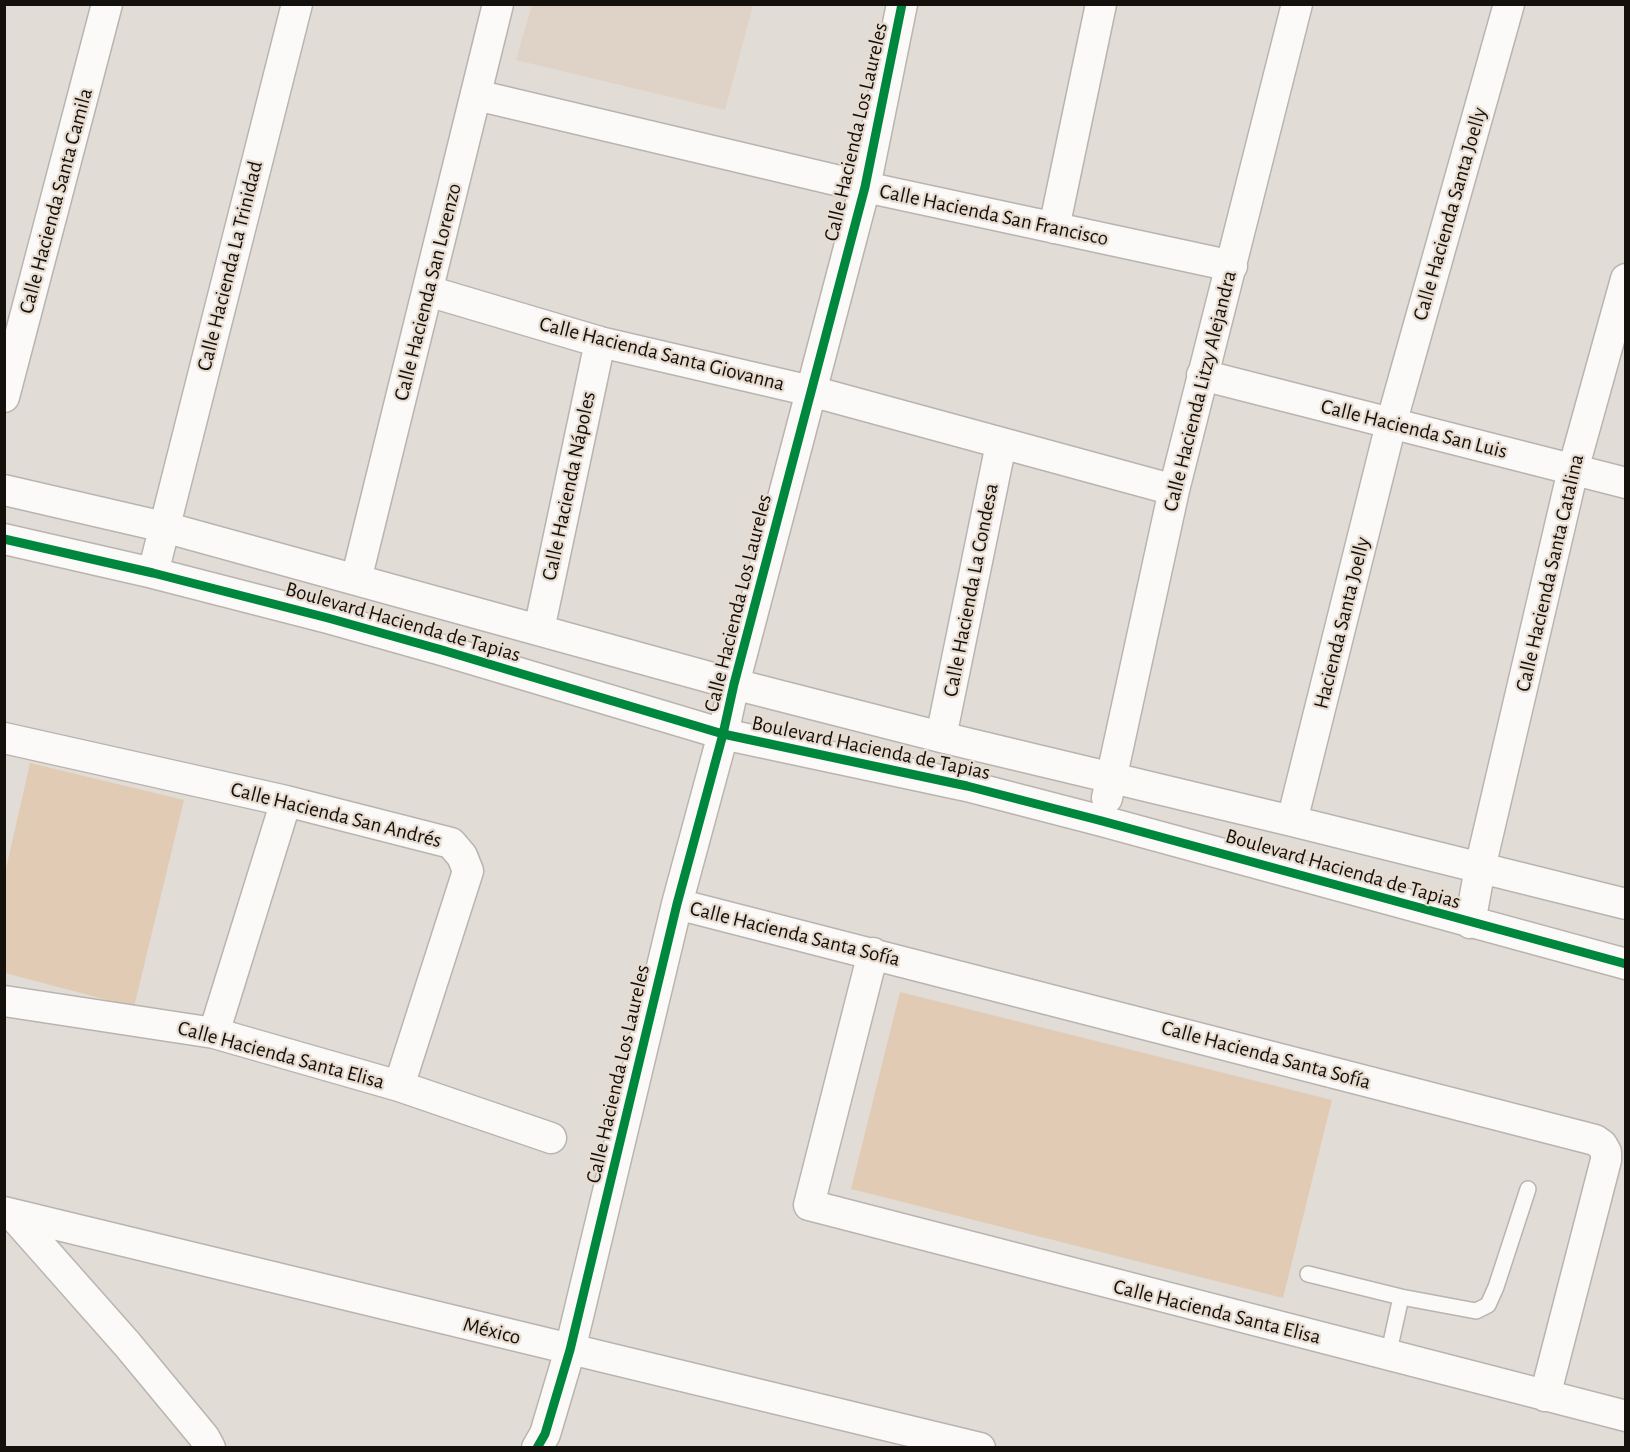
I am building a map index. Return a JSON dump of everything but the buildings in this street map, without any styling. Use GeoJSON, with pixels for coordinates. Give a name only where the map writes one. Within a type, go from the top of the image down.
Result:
{"type":"FeatureCollection","features":[{"type":"Feature","properties":{"kind":"street","name":"Calle Hacienda Santa Camila"},"geometry":{"type":"LineString","coordinates":[[4,397],[108,4]]}},
{"type":"Feature","properties":{"kind":"street","name":"Calle Hacienda La Trinidad"},"geometry":{"type":"LineString","coordinates":[[153,573],[297,4]]}},
{"type":"Feature","properties":{"kind":"street","name":"Calle Hacienda San Lorenzo"},"geometry":{"type":"LineString","coordinates":[[356,580],[498,4]]}},
{"type":"Feature","properties":{"kind":"street","name":"Calle Hacienda Los Laureles"},"geometry":{"type":"LineString","coordinates":[[550,1443],[570,1350],[677,904],[865,187],[902,4]]}},
{"type":"Feature","properties":{"kind":"street"},"geometry":{"type":"LineString","coordinates":[[1054,228],[1101,4]]}},
{"type":"Feature","properties":{"kind":"street","name":"Calle Hacienda Litzy Alejandra"},"geometry":{"type":"LineString","coordinates":[[1102,821],[1174,490],[1297,4]]}},
{"type":"Feature","properties":{"kind":"street","name":"Calle Hacienda Santa Joelly"},"geometry":{"type":"LineString","coordinates":[[1391,424],[1509,4]]}},
{"type":"Feature","properties":{"kind":"street","name":"Calle Hacienda San Francisco"},"geometry":{"type":"LineString","coordinates":[[476,95],[865,187],[1232,266]]}},
{"type":"Feature","properties":{"kind":"street","name":"Calle Hacienda Santa Catalina"},"geometry":{"type":"LineString","coordinates":[[1470,923],[1480,868],[1573,470],[1626,279]]}},
{"type":"Feature","properties":{"kind":"street","name":"Calle Hacienda Santa Giovanna"},"geometry":{"type":"LineString","coordinates":[[428,291],[600,342],[811,392],[1174,490]]}},
{"type":"Feature","properties":{"kind":"street","name":"Calle Hacienda Nápoles"},"geometry":{"type":"LineString","coordinates":[[539,630],[600,342]]}},
{"type":"Feature","properties":{"kind":"street","name":"Calle Hacienda San Luis"},"geometry":{"type":"LineString","coordinates":[[1202,375],[1626,483]]}},
{"type":"Feature","properties":{"kind":"street","name":"Hacienda Santa Joelly"},"geometry":{"type":"LineString","coordinates":[[1292,821],[1391,424]]}},
{"type":"Feature","properties":{"kind":"street","name":"Calle Hacienda La Condesa"},"geometry":{"type":"LineString","coordinates":[[942,737],[1001,444]]}},
{"type":"Feature","properties":{"kind":"street","name":"Boulevard Hacienda de Tapias"},"geometry":{"type":"LineString","coordinates":[[4,490],[164,527],[734,684],[1626,904]]}},
{"type":"Feature","properties":{"kind":"street","name":"Boulevard Hacienda de Tapias"},"geometry":{"type":"LineString","coordinates":[[4,539],[153,573],[442,650],[723,734],[967,786],[1626,964]]}},
{"type":"Feature","properties":{"kind":"street","name":"Calle Hacienda San Andrés"},"geometry":{"type":"LineString","coordinates":[[4,738],[286,801],[451,843],[462,856],[468,871],[399,1086]]}},
{"type":"Feature","properties":{"kind":"street"},"geometry":{"type":"LineString","coordinates":[[214,1033],[286,801]]}},
{"type":"Feature","properties":{"kind":"street","name":"Calle Hacienda Santa Sofía"},"geometry":{"type":"LineString","coordinates":[[677,904],[1595,1140],[1606,1152],[1606,1160],[1545,1396]]}},
{"type":"Feature","properties":{"kind":"street","name":"Calle Hacienda Santa Elisa"},"geometry":{"type":"LineString","coordinates":[[873,953],[809,1205],[1626,1416]]}},
{"type":"Feature","properties":{"kind":"street","name":"Calle Hacienda Santa Elisa"},"geometry":{"type":"LineString","coordinates":[[4,1001],[214,1033],[399,1086],[551,1138]]}},
{"type":"Feature","properties":{"kind":"street"},"geometry":{"type":"LineString","coordinates":[[8,1213],[127,1344],[210,1448]]}},
{"type":"Feature","properties":{"kind":"street","name":"México"},"geometry":{"type":"LineString","coordinates":[[8,1213],[980,1448]]}},
{"type":"Feature","properties":{"kind":"lane"},"geometry":{"type":"LineString","coordinates":[[1308,1274],[1401,1297],[1476,1311],[1488,1305],[1496,1287],[1528,1189]]}},
{"type":"Feature","properties":{"kind":"lane"},"geometry":{"type":"LineString","coordinates":[[1388,1356],[1401,1297]]}},
{"type":"Feature","properties":{"kind":"shaded area"},"geometry":{"type":"Polygon","coordinates":[[[532,4],[753,5],[725,110],[516,60],[532,4]]]}},
{"type":"Feature","properties":{"kind":"shaded area"},"geometry":{"type":"Polygon","coordinates":[[[30,763],[184,800],[134,1007],[5,973],[5,873],[30,763]]]}},
{"type":"Feature","properties":{"kind":"shaded area"},"geometry":{"type":"Polygon","coordinates":[[[900,992],[1332,1100],[1283,1298],[851,1189],[900,992]]]}},
{"type":"Feature","properties":{"kind":"cycle path"},"geometry":{"type":"LineString","coordinates":[[537,1448],[545,1434],[570,1350],[677,904],[865,187],[902,4]]}},
{"type":"Feature","properties":{"kind":"cycle path"},"geometry":{"type":"LineString","coordinates":[[4,539],[153,573],[328,618],[723,734],[967,786],[1626,964]]}}]}
